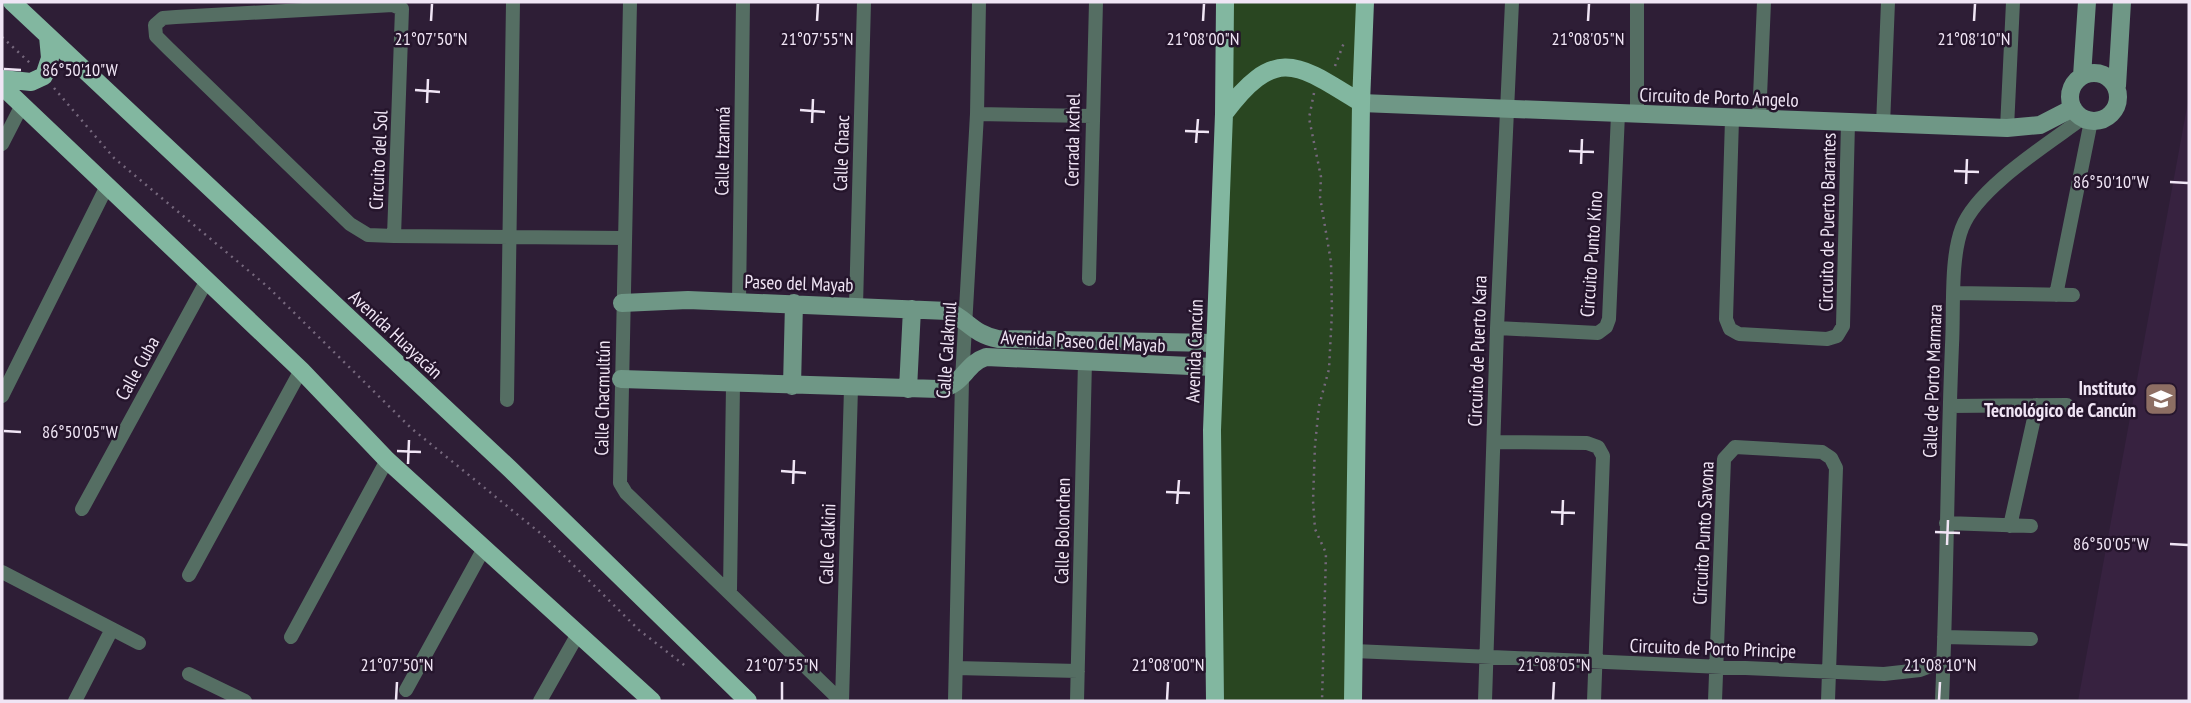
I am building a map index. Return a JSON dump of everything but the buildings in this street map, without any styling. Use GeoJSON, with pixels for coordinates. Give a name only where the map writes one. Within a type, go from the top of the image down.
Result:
{"type":"FeatureCollection","features":[{"type":"Feature","properties":{"kind":"main road","name":"Avenida Huayacán"},"geometry":{"type":"LineString","coordinates":[[12,2],[510,469],[748,701]]}},
{"type":"Feature","properties":{"kind":"main road","name":"Avenida Cancún"},"geometry":{"type":"LineString","coordinates":[[1215,701],[1213,368],[1224,114],[1225,2]]}},
{"type":"Feature","properties":{"kind":"main road"},"geometry":{"type":"LineString","coordinates":[[1353,701],[1361,103],[1365,2]]}},
{"type":"Feature","properties":{"kind":"main road"},"geometry":{"type":"LineString","coordinates":[[2,79],[31,82],[44,76],[50,58],[48,36]]}},
{"type":"Feature","properties":{"kind":"main road"},"geometry":{"type":"LineString","coordinates":[[1224,114],[1240,92],[1264,74],[1294,68],[1322,78],[1361,103]]}},
{"type":"Feature","properties":{"kind":"main road"},"geometry":{"type":"LineString","coordinates":[[2,86],[106,188],[301,370],[387,460],[652,701]]}},
{"type":"Feature","properties":{"kind":"street"},"geometry":{"type":"LineString","coordinates":[[507,400],[513,2]]}},
{"type":"Feature","properties":{"kind":"street","name":"Calle Chacmultún"},"geometry":{"type":"LineString","coordinates":[[630,2],[622,303],[622,489],[730,590],[842,701]]}},
{"type":"Feature","properties":{"kind":"street","name":"Calle Itzamná"},"geometry":{"type":"LineString","coordinates":[[739,302],[743,2]]}},
{"type":"Feature","properties":{"kind":"street","name":"Calle Chaac"},"geometry":{"type":"LineString","coordinates":[[856,306],[864,2]]}},
{"type":"Feature","properties":{"kind":"street","name":"Calle Calakmul"},"geometry":{"type":"LineString","coordinates":[[955,701],[962,380],[977,114],[979,2]]}},
{"type":"Feature","properties":{"kind":"street","name":"Cerrada Ixchel"},"geometry":{"type":"LineString","coordinates":[[1089,279],[1096,2]]}},
{"type":"Feature","properties":{"kind":"street","name":"Circuito de Puerto Kara"},"geometry":{"type":"LineString","coordinates":[[1485,701],[1496,328],[1512,2]]}},
{"type":"Feature","properties":{"kind":"street"},"geometry":{"type":"LineString","coordinates":[[1637,2],[1637,115]]}},
{"type":"Feature","properties":{"kind":"street"},"geometry":{"type":"LineString","coordinates":[[1759,120],[1764,2]]}},
{"type":"Feature","properties":{"kind":"street"},"geometry":{"type":"LineString","coordinates":[[1883,125],[1888,2]]}},
{"type":"Feature","properties":{"kind":"street"},"geometry":{"type":"LineString","coordinates":[[2007,128],[2013,2]]}},
{"type":"Feature","properties":{"kind":"street"},"geometry":{"type":"LineString","coordinates":[[2056,295],[2082,116],[2070,92],[2082,76],[2087,2]]}},
{"type":"Feature","properties":{"kind":"street"},"geometry":{"type":"LineString","coordinates":[[2082,116],[2099,121],[2114,111],[2118,104],[2122,2]]}},
{"type":"Feature","properties":{"kind":"street","name":"Circuito del Sol"},"geometry":{"type":"LineString","coordinates":[[393,5],[402,9],[394,236],[368,235],[350,224],[156,36],[155,25],[163,18],[190,16],[393,5]]}},
{"type":"Feature","properties":{"kind":"street"},"geometry":{"type":"LineString","coordinates":[[2082,76],[2101,73],[2117,86]]}},
{"type":"Feature","properties":{"kind":"street","name":"Circuito de Porto Angelo"},"geometry":{"type":"LineString","coordinates":[[1361,103],[1848,124],[2007,128],[2040,125],[2082,116]]}},
{"type":"Feature","properties":{"kind":"street"},"geometry":{"type":"LineString","coordinates":[[2,144],[21,107]]}},
{"type":"Feature","properties":{"kind":"street"},"geometry":{"type":"LineString","coordinates":[[977,114],[1092,116]]}},
{"type":"Feature","properties":{"kind":"street","name":"Circuito Punto Kino"},"geometry":{"type":"LineString","coordinates":[[1496,328],[1598,333],[1606,327],[1609,319],[1618,114]]}},
{"type":"Feature","properties":{"kind":"street","name":"Calle de Porto Marmara"},"geometry":{"type":"LineString","coordinates":[[1942,701],[1950,406],[1955,293],[1962,228],[1983,198],[2014,168],[2082,116]]}},
{"type":"Feature","properties":{"kind":"street","name":"Circuito de Puerto Barantes"},"geometry":{"type":"LineString","coordinates":[[1732,119],[1726,319],[1730,329],[1740,334],[1827,339],[1837,336],[1843,326],[1848,124]]}},
{"type":"Feature","properties":{"kind":"street"},"geometry":{"type":"LineString","coordinates":[[2,396],[106,188]]}},
{"type":"Feature","properties":{"kind":"street"},"geometry":{"type":"LineString","coordinates":[[394,236],[624,238]]}},
{"type":"Feature","properties":{"kind":"street","name":"Calle Cuba"},"geometry":{"type":"LineString","coordinates":[[82,509],[206,282]]}},
{"type":"Feature","properties":{"kind":"street"},"geometry":{"type":"LineString","coordinates":[[1955,293],[2073,295]]}},
{"type":"Feature","properties":{"kind":"street","name":"Paseo del Mayab"},"geometry":{"type":"LineString","coordinates":[[622,303],[794,303],[948,311],[960,316],[967,326]]}},
{"type":"Feature","properties":{"kind":"street"},"geometry":{"type":"LineString","coordinates":[[792,386],[794,303]]}},
{"type":"Feature","properties":{"kind":"street"},"geometry":{"type":"LineString","coordinates":[[908,389],[912,309]]}},
{"type":"Feature","properties":{"kind":"street","name":"Avenida Paseo del Mayab"},"geometry":{"type":"LineString","coordinates":[[967,326],[981,336],[998,339],[1214,343]]}},
{"type":"Feature","properties":{"kind":"street","name":"Avenida Paseo del Mayab"},"geometry":{"type":"LineString","coordinates":[[962,380],[975,361],[986,357],[1213,368]]}},
{"type":"Feature","properties":{"kind":"street","name":"Calle Bolonchen"},"geometry":{"type":"LineString","coordinates":[[1077,701],[1085,361]]}},
{"type":"Feature","properties":{"kind":"street"},"geometry":{"type":"LineString","coordinates":[[189,575],[301,370]]}},
{"type":"Feature","properties":{"kind":"street"},"geometry":{"type":"LineString","coordinates":[[621,379],[908,389],[951,387],[962,380]]}},
{"type":"Feature","properties":{"kind":"street"},"geometry":{"type":"LineString","coordinates":[[730,590],[733,385]]}},
{"type":"Feature","properties":{"kind":"street","name":"Calle Calkini"},"geometry":{"type":"LineString","coordinates":[[842,701],[851,388]]}},
{"type":"Feature","properties":{"kind":"street"},"geometry":{"type":"LineString","coordinates":[[2010,526],[2037,405]]}},
{"type":"Feature","properties":{"kind":"street"},"geometry":{"type":"LineString","coordinates":[[1950,406],[2067,405]]}},
{"type":"Feature","properties":{"kind":"street"},"geometry":{"type":"LineString","coordinates":[[1494,442],[1587,443],[1598,447],[1603,456],[1594,701]]}},
{"type":"Feature","properties":{"kind":"street","name":"Circuito Punto Savona"},"geometry":{"type":"LineString","coordinates":[[1715,701],[1724,459],[1735,447],[1822,452],[1831,458],[1836,468],[1829,670]]}},
{"type":"Feature","properties":{"kind":"street"},"geometry":{"type":"LineString","coordinates":[[291,637],[387,460]]}},
{"type":"Feature","properties":{"kind":"street"},"geometry":{"type":"LineString","coordinates":[[1946,523],[2031,526]]}},
{"type":"Feature","properties":{"kind":"street"},"geometry":{"type":"LineString","coordinates":[[406,690],[483,550]]}},
{"type":"Feature","properties":{"kind":"street"},"geometry":{"type":"LineString","coordinates":[[2,572],[139,643]]}},
{"type":"Feature","properties":{"kind":"street"},"geometry":{"type":"LineString","coordinates":[[75,701],[112,629]]}},
{"type":"Feature","properties":{"kind":"street"},"geometry":{"type":"LineString","coordinates":[[540,701],[578,634]]}},
{"type":"Feature","properties":{"kind":"street"},"geometry":{"type":"LineString","coordinates":[[1944,637],[2031,639]]}},
{"type":"Feature","properties":{"kind":"street","name":"Circuito de Porto Principe"},"geometry":{"type":"LineString","coordinates":[[1354,651],[1884,674],[1920,670],[1944,661]]}},
{"type":"Feature","properties":{"kind":"street"},"geometry":{"type":"LineString","coordinates":[[956,668],[1078,671]]}},
{"type":"Feature","properties":{"kind":"street"},"geometry":{"type":"LineString","coordinates":[[1828,701],[1829,670]]}},
{"type":"Feature","properties":{"kind":"street"},"geometry":{"type":"LineString","coordinates":[[189,674],[219,696],[245,701]]}},
{"type":"Feature","properties":{"kind":"path"},"geometry":{"type":"LineString","coordinates":[[1322,701],[1326,553],[1315,529],[1313,501],[1320,406],[1329,369],[1331,262],[1320,197],[1321,177],[1309,118],[1312,96],[1322,78],[1337,63],[1345,34]]}},
{"type":"Feature","properties":{"kind":"path"},"geometry":{"type":"LineString","coordinates":[[2,37],[44,76],[93,137],[114,158],[268,287],[411,428],[545,537],[639,630],[692,670]]}},
{"type":"Feature","properties":{"kind":"shaded area","name":"Instituto Tecnológico de Cancún"},"geometry":{"type":"Polygon","coordinates":[[[2189,96],[2189,701],[2078,701],[2189,96]]]}},
{"type":"Feature","properties":{"kind":"green space"},"geometry":{"type":"Polygon","coordinates":[[[1225,2],[1367,2],[1350,701],[1224,701],[1212,430],[1225,2]]]}},
{"type":"Feature","properties":{"kind":"place","name":"Instituto Tecnológico de Cancún"},"geometry":{"type":"Point","coordinates":[2161,399]}}]}
